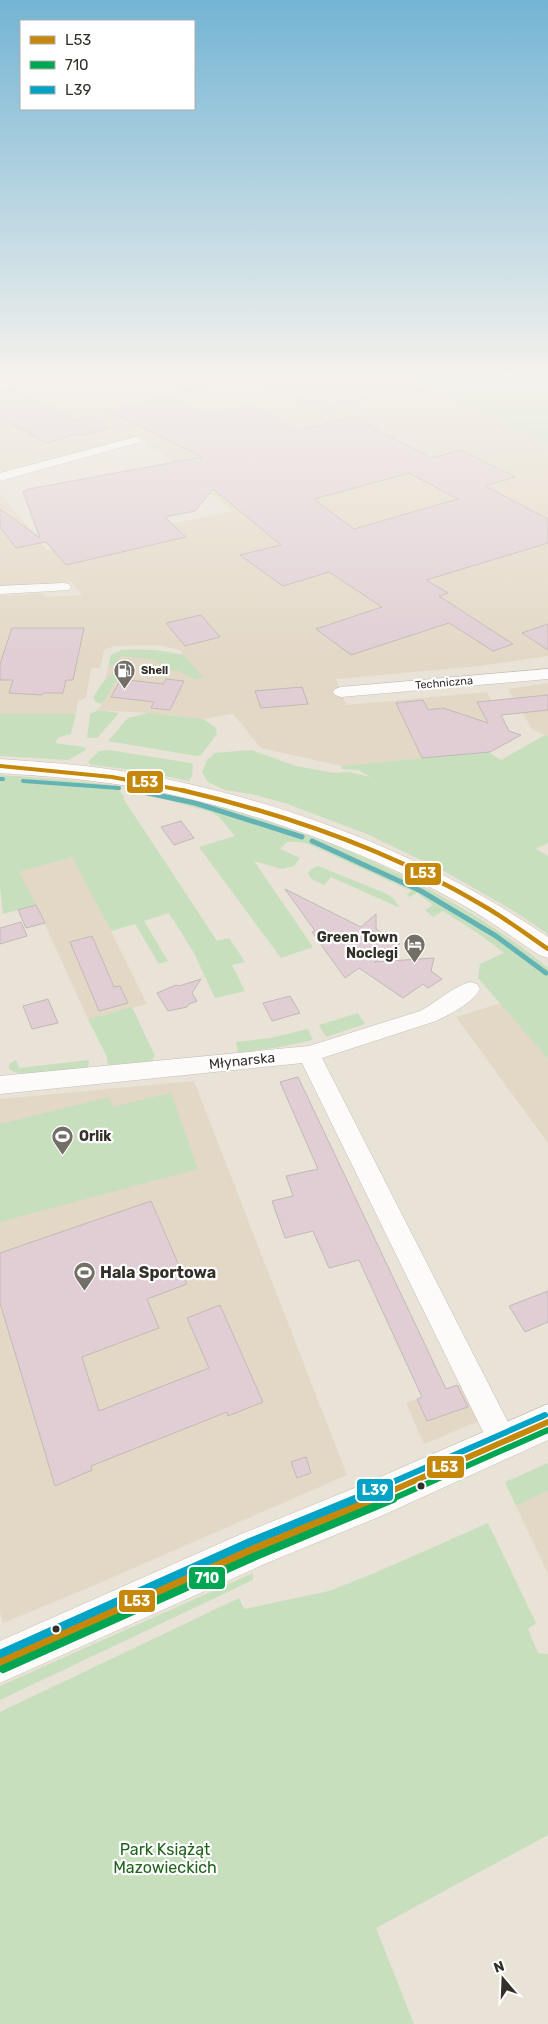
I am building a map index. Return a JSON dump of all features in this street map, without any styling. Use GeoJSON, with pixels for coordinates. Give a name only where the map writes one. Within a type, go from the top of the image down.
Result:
{"type":"FeatureCollection","features":[{"type":"Feature","properties":{"kind":"main road"},"geometry":{"type":"LineString","coordinates":[[0,766],[128,779],[209,796],[275,816],[370,850],[437,881],[495,912],[548,949]]}},
{"type":"Feature","properties":{"kind":"main road"},"geometry":{"type":"LineString","coordinates":[[0,1662],[253,1549],[548,1422]]}},
{"type":"Feature","properties":{"kind":"street"},"geometry":{"type":"LineString","coordinates":[[0,477],[31,468]]}},
{"type":"Feature","properties":{"kind":"street"},"geometry":{"type":"LineString","coordinates":[[0,590],[64,587]]}},
{"type":"Feature","properties":{"kind":"street","name":"Techniczna"},"geometry":{"type":"LineString","coordinates":[[341,692],[548,674]]}},
{"type":"Feature","properties":{"kind":"street","name":"Młynarska"},"geometry":{"type":"LineString","coordinates":[[1,1082],[309,1054],[428,1016],[444,1008],[470,989]]}},
{"type":"Feature","properties":{"kind":"street"},"geometry":{"type":"LineString","coordinates":[[309,1054],[503,1442]]}},
{"type":"Feature","properties":{"kind":"shaded area"},"geometry":{"type":"Polygon","coordinates":[[[181,468],[548,468],[548,656],[479,666],[336,679],[346,705],[487,692],[502,722],[504,722],[514,739],[490,752],[341,766],[261,748],[233,714],[203,719],[98,710],[102,704],[96,702],[93,698],[105,680],[111,655],[122,650],[140,649],[183,655],[180,650],[157,645],[114,646],[104,650],[100,668],[91,668],[86,698],[78,701],[76,714],[0,714],[0,596],[43,593],[45,597],[82,595],[72,582],[0,586],[0,493],[47,550],[233,511],[181,468]]]}},
{"type":"Feature","properties":{"kind":"shaded area"},"geometry":{"type":"Polygon","coordinates":[[[548,683],[547,736],[532,729],[508,689],[548,683]]]}},
{"type":"Feature","properties":{"kind":"shaded area"},"geometry":{"type":"Polygon","coordinates":[[[72,857],[147,1004],[88,1019],[36,905],[18,872],[72,857]]]}},
{"type":"Feature","properties":{"kind":"shaded area"},"geometry":{"type":"Polygon","coordinates":[[[501,1003],[548,1059],[548,1143],[456,1017],[501,1003]]]}},
{"type":"Feature","properties":{"kind":"shaded area"},"geometry":{"type":"Polygon","coordinates":[[[194,1081],[347,1475],[3,1623],[0,1612],[0,1099],[194,1081]]]}},
{"type":"Feature","properties":{"kind":"shaded area"},"geometry":{"type":"Polygon","coordinates":[[[462,1384],[481,1420],[424,1444],[406,1403],[462,1384]]]}},
{"type":"Feature","properties":{"kind":"shaded area"},"geometry":{"type":"Polygon","coordinates":[[[548,1491],[548,1574],[516,1506],[548,1491]]]}},
{"type":"Feature","properties":{"kind":"green space"},"geometry":{"type":"Polygon","coordinates":[[[181,468],[182,468],[233,511],[181,468]]]}},
{"type":"Feature","properties":{"kind":"green space"},"geometry":{"type":"Polygon","coordinates":[[[122,650],[156,650],[184,655],[204,678],[195,679],[179,671],[170,670],[152,659],[121,656],[112,667],[108,667],[111,655],[122,650]]]}},
{"type":"Feature","properties":{"kind":"green space"},"geometry":{"type":"Polygon","coordinates":[[[115,673],[119,676],[102,704],[96,702],[93,698],[100,687],[108,677],[115,673]]]}},
{"type":"Feature","properties":{"kind":"green space"},"geometry":{"type":"Polygon","coordinates":[[[98,710],[119,713],[97,738],[87,738],[90,714],[98,710]]]}},
{"type":"Feature","properties":{"kind":"green space"},"geometry":{"type":"Polygon","coordinates":[[[148,713],[203,719],[215,727],[217,734],[201,755],[197,756],[108,741],[128,718],[148,713]]]}},
{"type":"Feature","properties":{"kind":"green space"},"geometry":{"type":"Polygon","coordinates":[[[0,714],[76,714],[71,734],[59,737],[55,743],[84,747],[86,750],[68,760],[0,756],[0,714]]]}},
{"type":"Feature","properties":{"kind":"green space"},"geometry":{"type":"Polygon","coordinates":[[[545,735],[548,736],[548,843],[536,849],[548,856],[548,934],[512,910],[444,871],[367,834],[285,803],[251,794],[225,790],[208,782],[202,772],[207,760],[215,753],[251,750],[296,766],[334,773],[349,772],[371,777],[358,770],[342,769],[341,766],[488,752],[501,760],[545,735]]]}},
{"type":"Feature","properties":{"kind":"green space"},"geometry":{"type":"Polygon","coordinates":[[[108,750],[191,763],[193,765],[192,776],[189,781],[135,770],[91,765],[88,762],[99,751],[108,750]]]}},
{"type":"Feature","properties":{"kind":"green space"},"geometry":{"type":"Polygon","coordinates":[[[0,775],[121,786],[120,791],[123,798],[217,941],[229,938],[245,962],[232,965],[245,991],[215,998],[194,953],[169,913],[144,921],[168,961],[159,964],[135,924],[111,931],[72,857],[19,872],[36,905],[3,914],[0,888],[0,775]]]}},
{"type":"Feature","properties":{"kind":"green space"},"geometry":{"type":"Polygon","coordinates":[[[131,788],[146,788],[176,795],[294,830],[384,867],[427,888],[469,912],[510,939],[548,968],[548,1059],[478,978],[480,964],[504,953],[482,936],[443,911],[433,917],[425,910],[433,905],[417,893],[409,897],[407,895],[411,891],[313,846],[301,842],[287,842],[280,849],[300,858],[294,866],[282,869],[254,861],[313,947],[281,958],[199,847],[235,836],[219,817],[211,812],[145,794],[131,796],[129,792],[131,788]]]}},
{"type":"Feature","properties":{"kind":"green space"},"geometry":{"type":"Polygon","coordinates":[[[318,866],[385,893],[393,898],[400,908],[331,877],[324,885],[312,879],[308,874],[310,870],[318,866]]]}},
{"type":"Feature","properties":{"kind":"green space"},"geometry":{"type":"Polygon","coordinates":[[[132,1007],[155,1056],[151,1062],[108,1065],[107,1057],[88,1019],[132,1007]]]}},
{"type":"Feature","properties":{"kind":"green space"},"geometry":{"type":"Polygon","coordinates":[[[358,1013],[365,1024],[326,1037],[319,1025],[358,1013]]]}},
{"type":"Feature","properties":{"kind":"green space"},"geometry":{"type":"Polygon","coordinates":[[[308,1029],[313,1040],[238,1053],[236,1042],[270,1038],[308,1029]]]}},
{"type":"Feature","properties":{"kind":"green space"},"geometry":{"type":"Polygon","coordinates":[[[16,1060],[19,1068],[89,1060],[88,1068],[25,1074],[9,1069],[9,1064],[16,1060]]]}},
{"type":"Feature","properties":{"kind":"green space","name":"Orlik"},"geometry":{"type":"Polygon","coordinates":[[[171,1093],[198,1169],[0,1222],[0,1124],[109,1097],[112,1107],[171,1093]]]}},
{"type":"Feature","properties":{"kind":"green space"},"geometry":{"type":"Polygon","coordinates":[[[548,1463],[548,1491],[516,1506],[505,1482],[548,1463]]]}},
{"type":"Feature","properties":{"kind":"green space","name":"Park Książąt Mazowieckich"},"geometry":{"type":"Polygon","coordinates":[[[488,1523],[536,1623],[528,1629],[538,1653],[548,1654],[548,1835],[376,1928],[414,2024],[0,2024],[0,1712],[239,1598],[244,1609],[329,1591],[488,1523]]]}},
{"type":"Feature","properties":{"kind":"green space"},"geometry":{"type":"Polygon","coordinates":[[[253,1573],[253,1580],[0,1700],[0,1686],[253,1573]]]}},
{"type":"Feature","properties":{"kind":"building"},"geometry":{"type":"Polygon","coordinates":[[[140,468],[498,468],[515,477],[485,486],[548,519],[548,543],[426,580],[448,593],[439,596],[513,644],[493,651],[449,623],[351,655],[316,629],[382,607],[329,572],[283,586],[240,555],[281,545],[213,489],[195,511],[165,517],[186,537],[66,565],[46,542],[16,548],[0,527],[0,509],[40,538],[23,492],[29,489],[140,468]],[[409,473],[314,499],[354,529],[458,499],[409,473]]]}},
{"type":"Feature","properties":{"kind":"building"},"geometry":{"type":"Polygon","coordinates":[[[201,615],[220,637],[185,646],[166,623],[201,615]]]}},
{"type":"Feature","properties":{"kind":"building"},"geometry":{"type":"Polygon","coordinates":[[[548,624],[548,650],[522,633],[548,624]]]}},
{"type":"Feature","properties":{"kind":"building"},"geometry":{"type":"Polygon","coordinates":[[[12,628],[84,628],[73,680],[66,680],[63,693],[44,693],[42,695],[9,693],[13,680],[0,680],[0,664],[12,628]]]}},
{"type":"Feature","properties":{"kind":"building"},"geometry":{"type":"Polygon","coordinates":[[[121,679],[163,684],[166,679],[184,681],[170,710],[151,708],[154,702],[111,697],[121,679]]]}},
{"type":"Feature","properties":{"kind":"building"},"geometry":{"type":"Polygon","coordinates":[[[302,687],[308,704],[261,708],[255,691],[302,687]]]}},
{"type":"Feature","properties":{"kind":"building"},"geometry":{"type":"Polygon","coordinates":[[[548,695],[548,710],[501,715],[509,731],[521,735],[490,752],[422,758],[396,703],[423,700],[428,710],[443,708],[488,723],[477,702],[548,695]]]}},
{"type":"Feature","properties":{"kind":"building"},"geometry":{"type":"Polygon","coordinates":[[[181,821],[194,838],[174,845],[161,827],[181,821]]]}},
{"type":"Feature","properties":{"kind":"building"},"geometry":{"type":"Polygon","coordinates":[[[285,889],[361,927],[376,914],[376,929],[400,944],[374,962],[434,958],[431,971],[442,979],[428,988],[423,984],[403,998],[359,968],[345,978],[312,932],[315,931],[285,889]]]}},
{"type":"Feature","properties":{"kind":"building"},"geometry":{"type":"Polygon","coordinates":[[[36,905],[45,923],[26,928],[18,910],[36,905]]]}},
{"type":"Feature","properties":{"kind":"building"},"geometry":{"type":"Polygon","coordinates":[[[21,922],[27,936],[0,944],[0,928],[21,922]]]}},
{"type":"Feature","properties":{"kind":"building"},"geometry":{"type":"Polygon","coordinates":[[[92,936],[114,987],[120,986],[128,1003],[99,1011],[70,942],[92,936]]]}},
{"type":"Feature","properties":{"kind":"building"},"geometry":{"type":"Polygon","coordinates":[[[201,979],[192,993],[197,1001],[189,1004],[187,1007],[168,1011],[157,993],[176,985],[179,986],[201,979]]]}},
{"type":"Feature","properties":{"kind":"building"},"geometry":{"type":"Polygon","coordinates":[[[290,996],[300,1013],[272,1021],[263,1003],[290,996]]]}},
{"type":"Feature","properties":{"kind":"building"},"geometry":{"type":"Polygon","coordinates":[[[48,999],[58,1023],[32,1029],[23,1006],[48,999]]]}},
{"type":"Feature","properties":{"kind":"building"},"geometry":{"type":"Polygon","coordinates":[[[298,1077],[446,1389],[457,1385],[468,1407],[427,1421],[417,1399],[422,1397],[359,1260],[329,1268],[313,1231],[285,1238],[272,1201],[293,1196],[286,1176],[318,1169],[280,1082],[298,1077]]]}},
{"type":"Feature","properties":{"kind":"building"},"geometry":{"type":"Polygon","coordinates":[[[151,1201],[187,1284],[147,1299],[159,1328],[82,1357],[99,1411],[209,1368],[187,1318],[220,1305],[263,1402],[228,1416],[227,1412],[91,1466],[92,1470],[55,1486],[0,1303],[0,1253],[151,1201]]]}},
{"type":"Feature","properties":{"kind":"building"},"geometry":{"type":"Polygon","coordinates":[[[548,1291],[548,1322],[525,1332],[509,1306],[548,1291]]]}},
{"type":"Feature","properties":{"kind":"building"},"geometry":{"type":"Polygon","coordinates":[[[306,1457],[311,1473],[297,1478],[291,1462],[306,1457]]]}},
{"type":"Feature","properties":{"kind":"waterway"},"geometry":{"type":"LineString","coordinates":[[23,781],[119,788]]}},
{"type":"Feature","properties":{"kind":"waterway"},"geometry":{"type":"LineString","coordinates":[[137,791],[133,790],[195,803],[302,837]]}},
{"type":"Feature","properties":{"kind":"waterway"},"geometry":{"type":"LineString","coordinates":[[312,841],[421,891],[496,936],[546,973]]}},
{"type":"Feature","properties":{"kind":"transit line","name":"L53"},"geometry":{"type":"LineString","coordinates":[[0,766],[96,774],[171,787],[305,825],[392,859],[433,879],[482,905],[548,949]]}},
{"type":"Feature","properties":{"kind":"transit line","name":"L39"},"geometry":{"type":"LineString","coordinates":[[0,1654],[250,1542],[364,1495],[545,1415]]}},
{"type":"Feature","properties":{"kind":"transit line","name":"L53"},"geometry":{"type":"LineString","coordinates":[[0,1662],[253,1549],[367,1502],[548,1422]]}},
{"type":"Feature","properties":{"kind":"transit line","name":"710"},"geometry":{"type":"LineString","coordinates":[[3,1669],[256,1556],[370,1509],[548,1430]]}},
{"type":"Feature","properties":{"kind":"place","name":"Shell"},"geometry":{"type":"Point","coordinates":[125,689]}},
{"type":"Feature","properties":{"kind":"place","name":"Green Town Noclegi"},"geometry":{"type":"Point","coordinates":[414,964]}},
{"type":"Feature","properties":{"kind":"place","name":"Orlik"},"geometry":{"type":"Point","coordinates":[63,1155]}},
{"type":"Feature","properties":{"kind":"place","name":"Hala Sportowa"},"geometry":{"type":"Point","coordinates":[84,1291]}}]}
